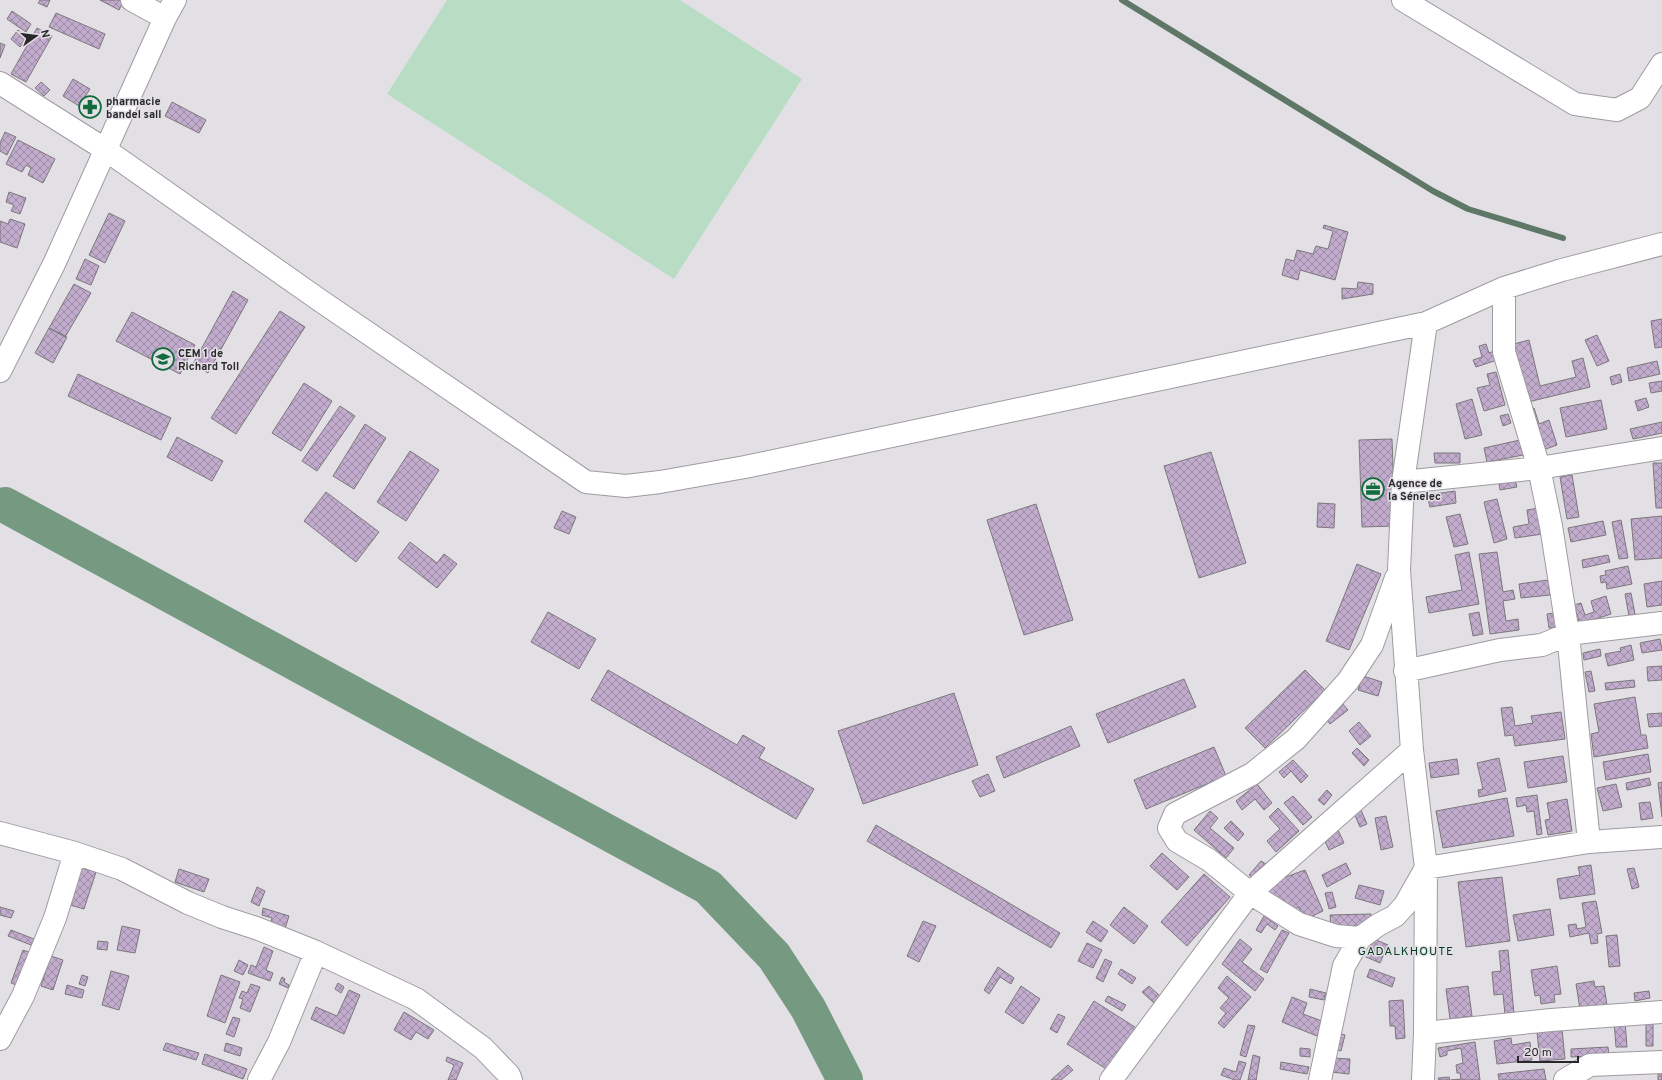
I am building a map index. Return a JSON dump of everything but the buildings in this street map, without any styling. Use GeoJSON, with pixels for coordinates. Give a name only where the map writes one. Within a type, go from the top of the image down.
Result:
{"type":"FeatureCollection","features":[{"type":"Feature","properties":{"kind":"street"},"geometry":{"type":"LineString","coordinates":[[0,371],[54,264],[170,9],[132,0]]}},
{"type":"Feature","properties":{"kind":"street"},"geometry":{"type":"LineString","coordinates":[[1403,0],[1576,104],[1617,110],[1640,98],[1662,64]]}},
{"type":"Feature","properties":{"kind":"street"},"geometry":{"type":"LineString","coordinates":[[0,83],[106,150],[318,299],[586,482],[626,486],[660,482],[745,467],[1426,323],[1504,288],[1562,270],[1662,244]]}},
{"type":"Feature","properties":{"kind":"street"},"geometry":{"type":"LineString","coordinates":[[1504,288],[1504,352],[1538,468],[1551,526],[1568,634],[1589,842]]}},
{"type":"Feature","properties":{"kind":"street"},"geometry":{"type":"LineString","coordinates":[[1423,1080],[1425,1033],[1426,868],[1412,750],[1405,671],[1399,570],[1403,482],[1426,323]]}},
{"type":"Feature","properties":{"kind":"street"},"geometry":{"type":"LineString","coordinates":[[1403,482],[1538,468],[1662,448]]}},
{"type":"Feature","properties":{"kind":"street"},"geometry":{"type":"LineString","coordinates":[[1360,938],[1336,936],[1299,924],[1250,893],[1209,860],[1176,841],[1169,828],[1175,814],[1252,774],[1296,739],[1348,681],[1372,645],[1399,570]]}},
{"type":"Feature","properties":{"kind":"street"},"geometry":{"type":"LineString","coordinates":[[1405,671],[1500,650],[1542,645],[1568,634],[1662,623]]}},
{"type":"Feature","properties":{"kind":"street"},"geometry":{"type":"LineString","coordinates":[[1111,1080],[1250,893],[1412,750]]}},
{"type":"Feature","properties":{"kind":"street"},"geometry":{"type":"LineString","coordinates":[[0,833],[75,853],[122,868],[188,903],[316,952],[416,999],[483,1048],[509,1075],[511,1080]]}},
{"type":"Feature","properties":{"kind":"street"},"geometry":{"type":"LineString","coordinates":[[1426,868],[1589,842],[1662,837]]}},
{"type":"Feature","properties":{"kind":"street"},"geometry":{"type":"LineString","coordinates":[[0,1039],[23,996],[55,918],[75,853]]}},
{"type":"Feature","properties":{"kind":"street"},"geometry":{"type":"LineString","coordinates":[[1320,1080],[1344,966],[1360,938],[1394,916],[1405,905],[1426,868]]}},
{"type":"Feature","properties":{"kind":"street"},"geometry":{"type":"LineString","coordinates":[[259,1080],[279,1042],[316,952]]}},
{"type":"Feature","properties":{"kind":"street"},"geometry":{"type":"LineString","coordinates":[[1425,1033],[1551,1020],[1662,1012]]}},
{"type":"Feature","properties":{"kind":"street"},"geometry":{"type":"LineString","coordinates":[[1565,1080],[1590,1064],[1662,1062]]}},
{"type":"Feature","properties":{"kind":"green space"},"geometry":{"type":"Polygon","coordinates":[[[447,0],[680,0],[802,79],[674,279],[387,94],[447,0]]]}},
{"type":"Feature","properties":{"kind":"waterway"},"geometry":{"type":"LineString","coordinates":[[1122,0],[1433,191],[1468,209],[1563,238]]}},
{"type":"Feature","properties":{"kind":"waterway"},"geometry":{"type":"LineString","coordinates":[[5,505],[708,887],[774,956],[808,1008],[845,1080]]}},
{"type":"Feature","properties":{"kind":"place","name":"pharmacie bandel sall"},"geometry":{"type":"Point","coordinates":[90,107]}},
{"type":"Feature","properties":{"kind":"place","name":"CEM 1 de Richard Toll"},"geometry":{"type":"Point","coordinates":[163,359]}},
{"type":"Feature","properties":{"kind":"place","name":"Agence de la Sénelec"},"geometry":{"type":"Point","coordinates":[1373,489]}},
{"type":"Feature","properties":{"kind":"district","name":"GADALKHOUTE"},"geometry":{"type":"Point","coordinates":[1406,951]}}]}
